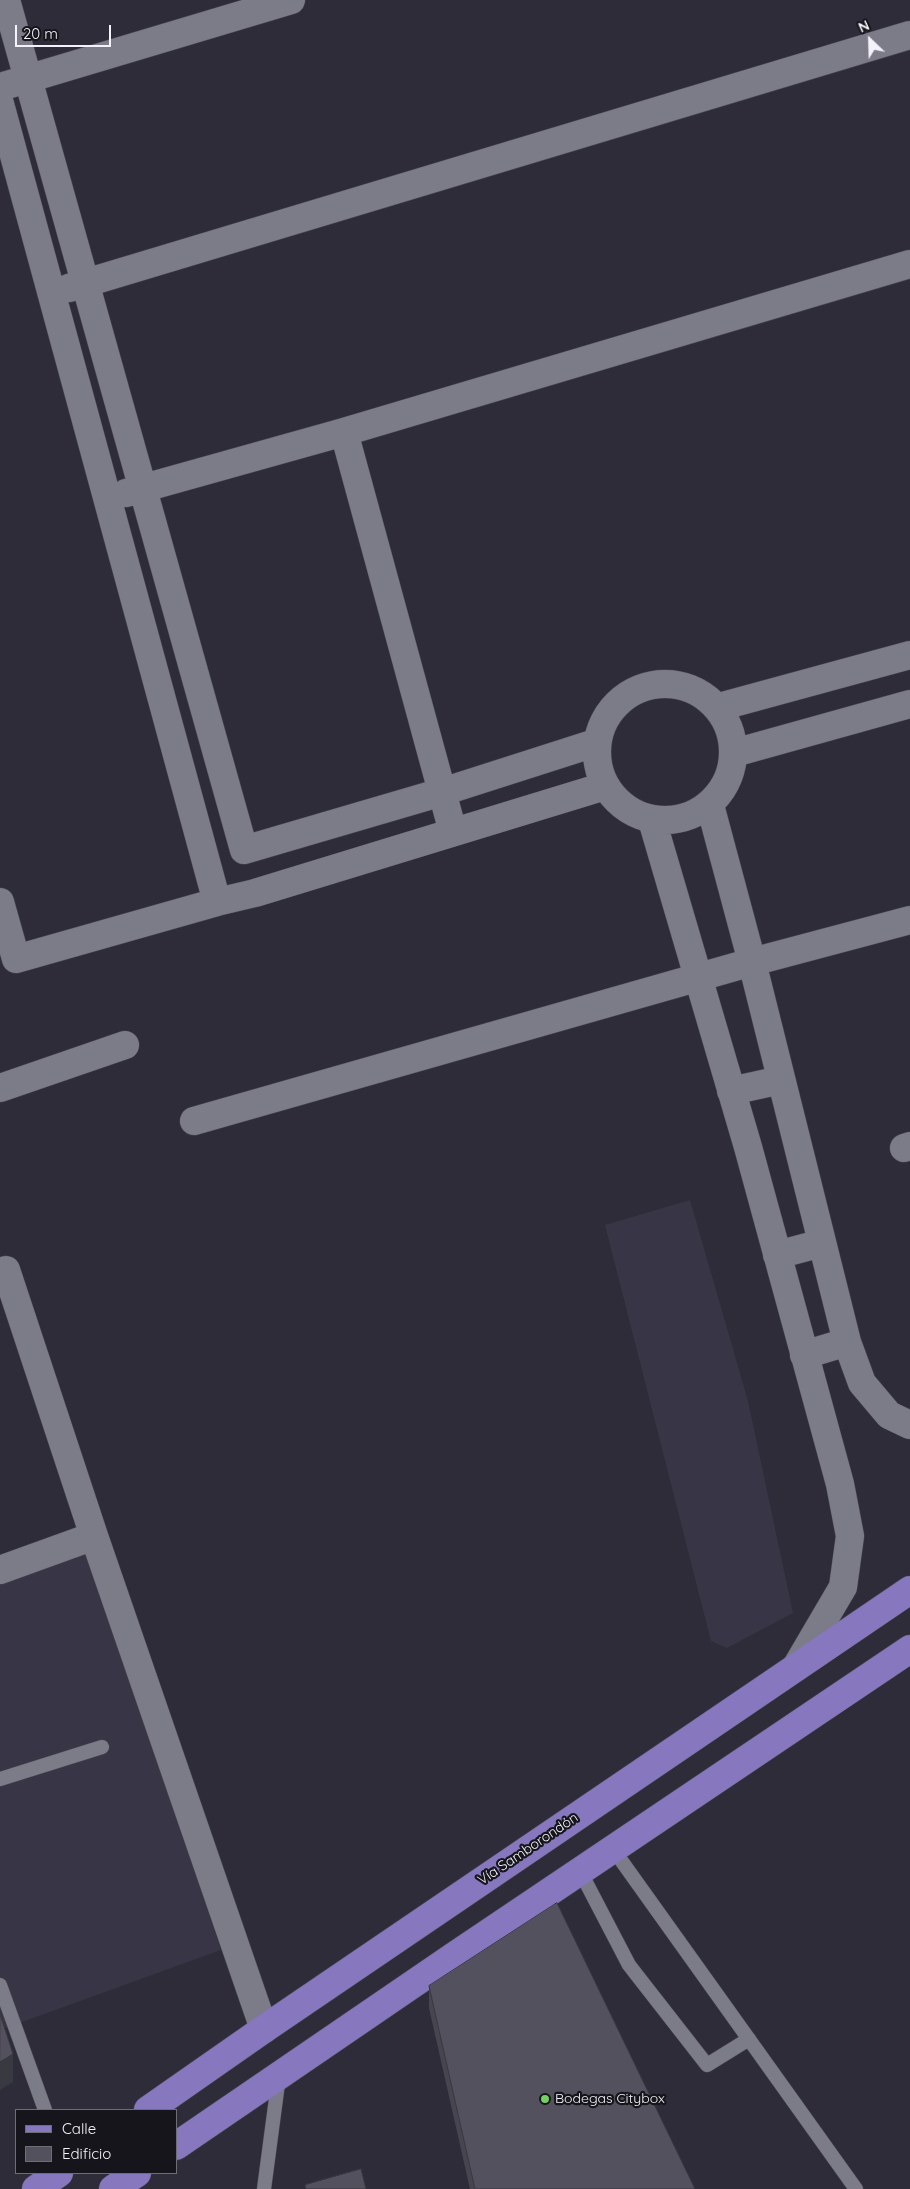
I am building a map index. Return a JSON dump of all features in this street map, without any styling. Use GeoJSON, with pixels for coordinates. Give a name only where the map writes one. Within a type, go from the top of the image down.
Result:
{"type":"FeatureCollection","features":[{"type":"Feature","properties":{"kind":"main road","name":"Vía Samborondón"},"geometry":{"type":"LineString","coordinates":[[149,2109],[264,2029],[910,1590]]}},
{"type":"Feature","properties":{"kind":"main road"},"geometry":{"type":"LineString","coordinates":[[178,2145],[279,2076],[458,1964],[580,1871],[910,1649]]}},
{"type":"Feature","properties":{"kind":"main road"},"geometry":{"type":"LineString","coordinates":[[36,2189],[58,2174]]}},
{"type":"Feature","properties":{"kind":"main road"},"geometry":{"type":"LineString","coordinates":[[113,2189],[136,2174]]}},
{"type":"Feature","properties":{"kind":"street"},"geometry":{"type":"LineString","coordinates":[[6,0],[255,893]]}},
{"type":"Feature","properties":{"kind":"street"},"geometry":{"type":"LineString","coordinates":[[0,87],[291,0]]}},
{"type":"Feature","properties":{"kind":"street"},"geometry":{"type":"LineString","coordinates":[[52,292],[910,35]]}},
{"type":"Feature","properties":{"kind":"street"},"geometry":{"type":"LineString","coordinates":[[0,104],[208,860],[217,902]]}},
{"type":"Feature","properties":{"kind":"street"},"geometry":{"type":"LineString","coordinates":[[109,498],[344,432],[910,264]]}},
{"type":"Feature","properties":{"kind":"street"},"geometry":{"type":"LineString","coordinates":[[344,432],[453,832]]}},
{"type":"Feature","properties":{"kind":"street"},"geometry":{"type":"LineString","coordinates":[[719,707],[910,655]]}},
{"type":"Feature","properties":{"kind":"street"},"geometry":{"type":"LineString","coordinates":[[660,683],[690,687],[719,707],[730,726],[734,753],[729,778],[710,804],[688,816],[652,820],[627,809],[605,786],[596,763],[596,743],[609,711],[632,691],[660,683]]}},
{"type":"Feature","properties":{"kind":"street"},"geometry":{"type":"LineString","coordinates":[[734,753],[910,704]]}},
{"type":"Feature","properties":{"kind":"street"},"geometry":{"type":"LineString","coordinates":[[208,860],[442,792],[596,743]]}},
{"type":"Feature","properties":{"kind":"street"},"geometry":{"type":"LineString","coordinates":[[0,902],[8,962],[217,902],[255,893],[605,786]]}},
{"type":"Feature","properties":{"kind":"street"},"geometry":{"type":"LineString","coordinates":[[710,804],[752,962],[847,1342],[862,1383],[889,1415],[910,1425]]}},
{"type":"Feature","properties":{"kind":"street"},"geometry":{"type":"LineString","coordinates":[[652,820],[777,1255],[840,1484],[850,1536],[843,1587],[796,1667]]}},
{"type":"Feature","properties":{"kind":"street"},"geometry":{"type":"LineString","coordinates":[[194,1121],[752,962],[910,920]]}},
{"type":"Feature","properties":{"kind":"street"},"geometry":{"type":"LineString","coordinates":[[0,1088],[125,1045]]}},
{"type":"Feature","properties":{"kind":"street"},"geometry":{"type":"LineString","coordinates":[[731,1091],[780,1080]]}},
{"type":"Feature","properties":{"kind":"street"},"geometry":{"type":"LineString","coordinates":[[777,1255],[822,1243]]}},
{"type":"Feature","properties":{"kind":"street"},"geometry":{"type":"LineString","coordinates":[[6,1270],[94,1536],[264,2029]]}},
{"type":"Feature","properties":{"kind":"street"},"geometry":{"type":"LineString","coordinates":[[804,1355],[847,1342]]}},
{"type":"Feature","properties":{"kind":"street"},"geometry":{"type":"LineString","coordinates":[[0,1570],[94,1536]]}},
{"type":"Feature","properties":{"kind":"lane"},"geometry":{"type":"LineString","coordinates":[[0,1779],[102,1747]]}},
{"type":"Feature","properties":{"kind":"lane"},"geometry":{"type":"LineString","coordinates":[[613,1849],[856,2189]]}},
{"type":"Feature","properties":{"kind":"lane"},"geometry":{"type":"LineString","coordinates":[[580,1871],[629,1964],[707,2066],[749,2039]]}},
{"type":"Feature","properties":{"kind":"lane"},"geometry":{"type":"LineString","coordinates":[[0,1985],[46,2109]]}},
{"type":"Feature","properties":{"kind":"lane"},"geometry":{"type":"LineString","coordinates":[[264,2189],[279,2076]]}},
{"type":"Feature","properties":{"kind":"shaded area"},"geometry":{"type":"Polygon","coordinates":[[[690,1200],[748,1401],[793,1613],[727,1648],[711,1641],[605,1225],[690,1200]]]}},
{"type":"Feature","properties":{"kind":"shaded area"},"geometry":{"type":"Polygon","coordinates":[[[87,1550],[221,1950],[0,2030],[0,1584],[87,1550]]]}},
{"type":"Feature","properties":{"kind":"building","name":"Bodegas Citybox"},"geometry":{"type":"Polygon","coordinates":[[[557,1903],[695,2189],[475,2189],[429,1986],[557,1903]]]}},
{"type":"Feature","properties":{"kind":"building"},"geometry":{"type":"Polygon","coordinates":[[[0,2014],[13,2054],[0,2062],[0,2014]]]}},
{"type":"Feature","properties":{"kind":"building"},"geometry":{"type":"Polygon","coordinates":[[[361,2169],[366,2189],[306,2189],[305,2185],[361,2169]]]}},
{"type":"Feature","properties":{"kind":"place","name":"Bodegas Citybox"},"geometry":{"type":"Point","coordinates":[545,2099]}}]}
